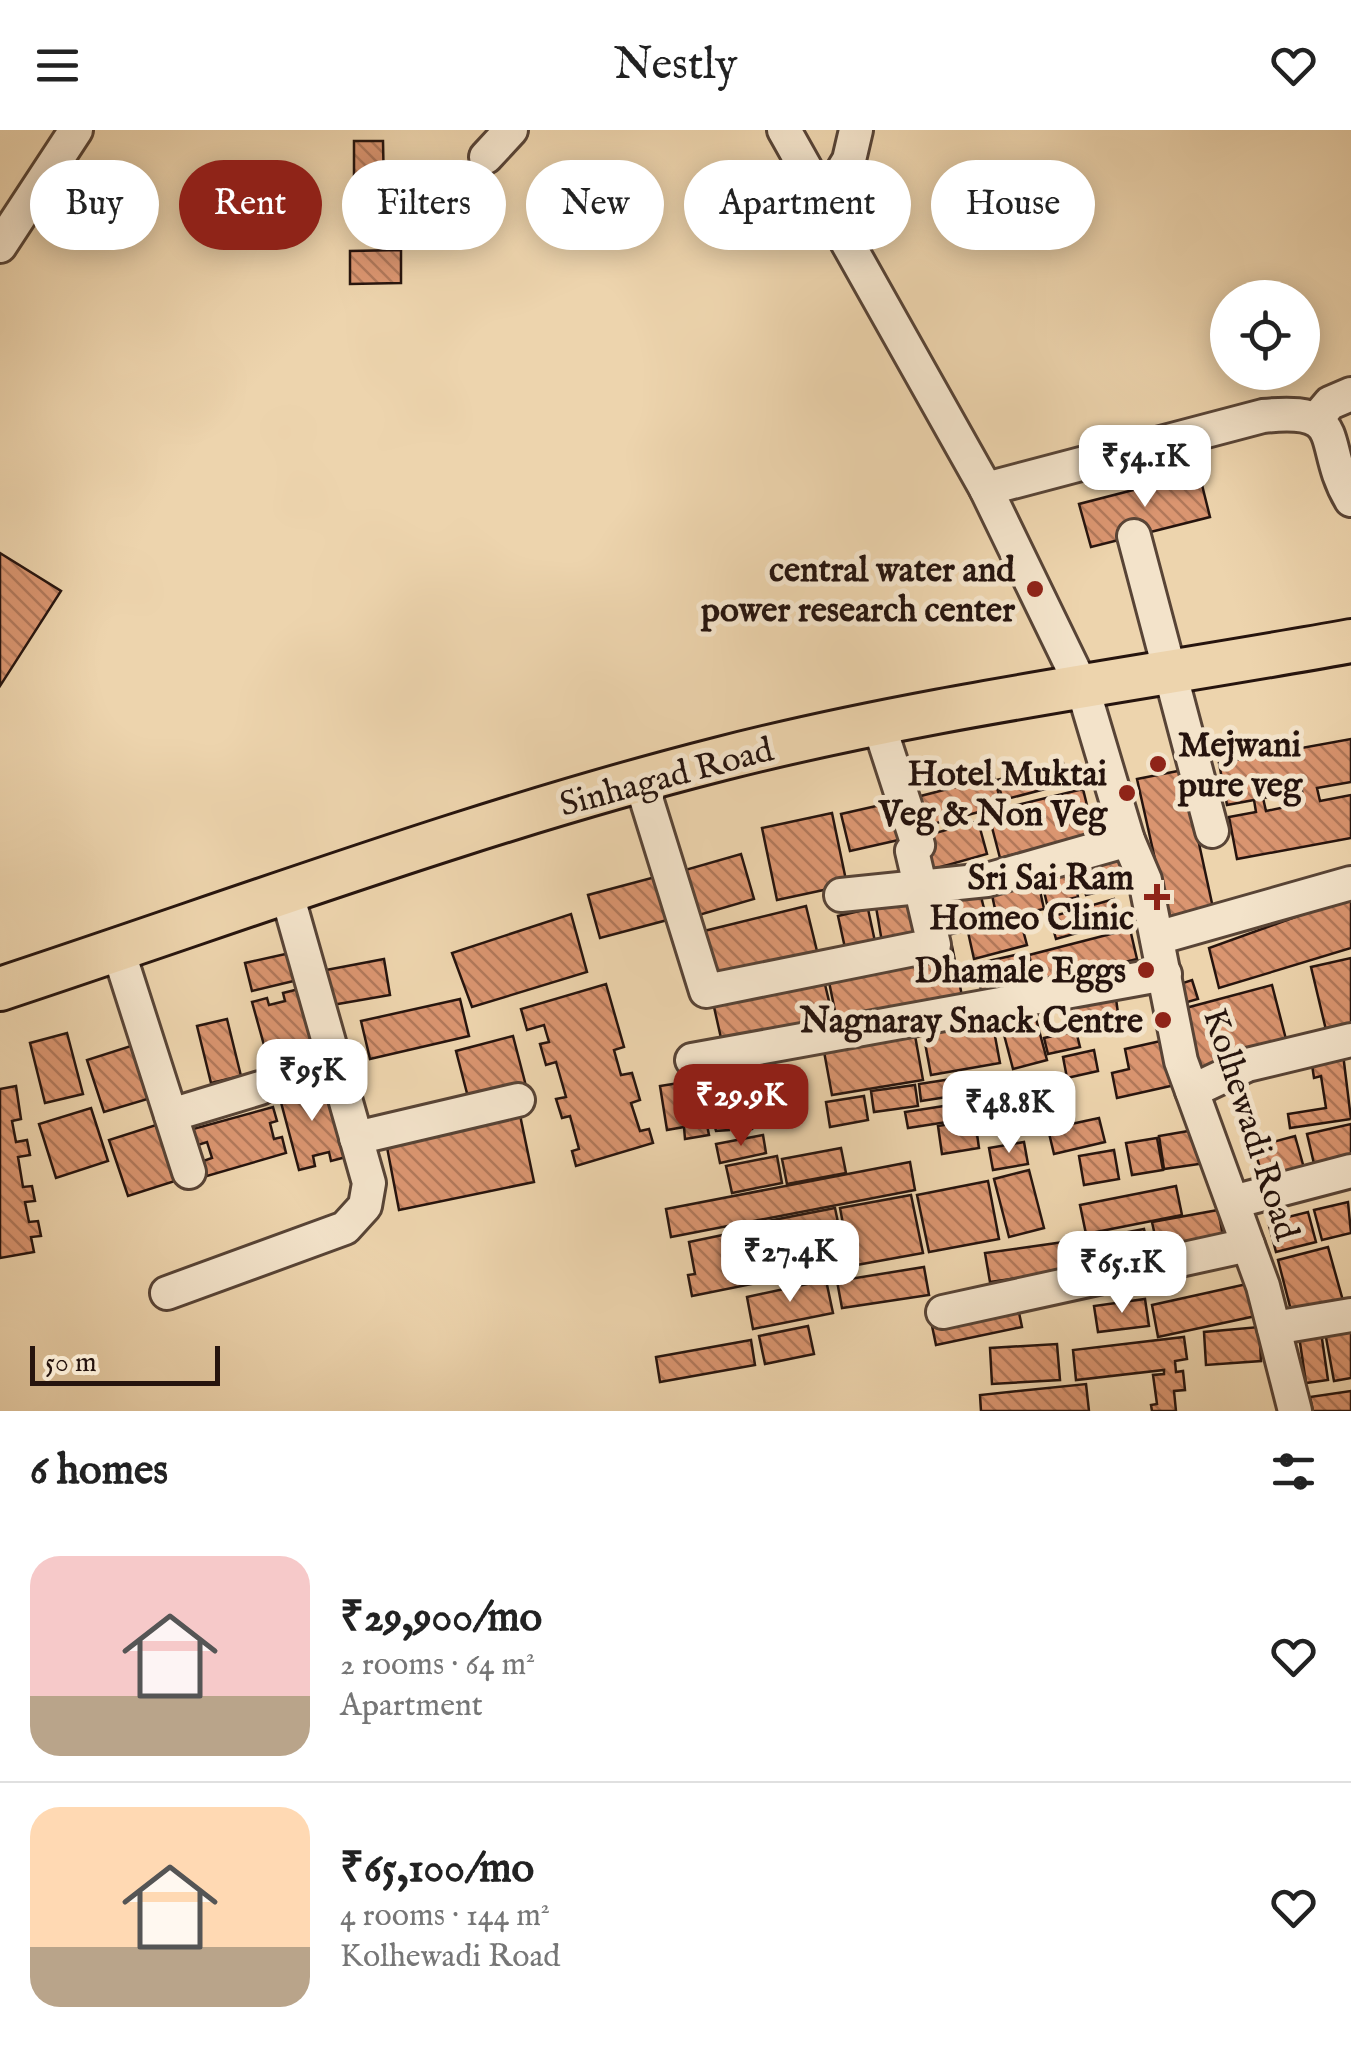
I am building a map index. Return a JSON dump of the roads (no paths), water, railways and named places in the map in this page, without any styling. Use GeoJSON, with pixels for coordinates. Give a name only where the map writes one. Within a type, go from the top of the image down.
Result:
{"type":"FeatureCollection","features":[{"type":"Feature","properties":{"kind":"main road","name":"Sinhagad Road"},"geometry":{"type":"LineString","coordinates":[[0,989],[286,894],[719,759],[879,725],[1351,641]]}},
{"type":"Feature","properties":{"kind":"street"},"geometry":{"type":"LineString","coordinates":[[0,246],[76,130]]}},
{"type":"Feature","properties":{"kind":"street"},"geometry":{"type":"LineString","coordinates":[[486,157],[511,130]]}},
{"type":"Feature","properties":{"kind":"street","name":"Kolhewadi Road"},"geometry":{"type":"LineString","coordinates":[[784,130],[801,160]]}},
{"type":"Feature","properties":{"kind":"street"},"geometry":{"type":"LineString","coordinates":[[849,160],[856,130]]}},
{"type":"Feature","properties":{"kind":"street","name":"Kolhewadi Road"},"geometry":{"type":"LineString","coordinates":[[851,250],[986,489],[1083,688],[1128,840],[1145,880],[1181,1061],[1248,1245],[1295,1411]]}},
{"type":"Feature","properties":{"kind":"street"},"geometry":{"type":"LineString","coordinates":[[1319,416],[1330,402],[1351,394]]}},
{"type":"Feature","properties":{"kind":"street"},"geometry":{"type":"LineString","coordinates":[[986,489],[1264,416],[1303,412],[1319,416],[1334,438],[1351,500]]}},
{"type":"Feature","properties":{"kind":"street"},"geometry":{"type":"LineString","coordinates":[[1134,536],[1212,831]]}},
{"type":"Feature","properties":{"kind":"street"},"geometry":{"type":"LineString","coordinates":[[641,782],[706,990],[934,945],[912,851],[918,846],[879,725]]}},
{"type":"Feature","properties":{"kind":"street"},"geometry":{"type":"LineString","coordinates":[[841,895],[987,880],[1128,840]]}},
{"type":"Feature","properties":{"kind":"street"},"geometry":{"type":"LineString","coordinates":[[1157,938],[1351,883]]}},
{"type":"Feature","properties":{"kind":"street"},"geometry":{"type":"LineString","coordinates":[[166,1293],[345,1228],[365,1206],[369,1183],[286,894]]}},
{"type":"Feature","properties":{"kind":"street"},"geometry":{"type":"LineString","coordinates":[[118,950],[188,1172]]}},
{"type":"Feature","properties":{"kind":"street"},"geometry":{"type":"LineString","coordinates":[[692,1060],[1165,974]]}},
{"type":"Feature","properties":{"kind":"street"},"geometry":{"type":"LineString","coordinates":[[1192,1091],[1246,1066],[1351,1040]]}},
{"type":"Feature","properties":{"kind":"street"},"geometry":{"type":"LineString","coordinates":[[170,1114],[260,1088]]}},
{"type":"Feature","properties":{"kind":"street"},"geometry":{"type":"LineString","coordinates":[[356,1138],[518,1100]]}},
{"type":"Feature","properties":{"kind":"street"},"geometry":{"type":"LineString","coordinates":[[1232,1202],[1351,1172]]}},
{"type":"Feature","properties":{"kind":"street"},"geometry":{"type":"LineString","coordinates":[[943,1312],[1248,1245]]}},
{"type":"Feature","properties":{"kind":"street"},"geometry":{"type":"LineString","coordinates":[[1274,1328],[1351,1315]]}},
{"type":"Feature","properties":{"kind":"place","name":"central water and power research center"},"geometry":{"type":"Point","coordinates":[1035,589]}},
{"type":"Feature","properties":{"kind":"place","name":"Mejwani pure veg"},"geometry":{"type":"Point","coordinates":[1158,764]}},
{"type":"Feature","properties":{"kind":"place","name":"Hotel Muktai Veg & Non Veg"},"geometry":{"type":"Point","coordinates":[1127,793]}},
{"type":"Feature","properties":{"kind":"place","name":"Sri Sai Ram Homeo Clinic"},"geometry":{"type":"Point","coordinates":[1157,897]}},
{"type":"Feature","properties":{"kind":"place","name":"Dhamale Eggs"},"geometry":{"type":"Point","coordinates":[1146,970]}},
{"type":"Feature","properties":{"kind":"place","name":"Nagnaray Snack Centre"},"geometry":{"type":"Point","coordinates":[1163,1020]}}]}
